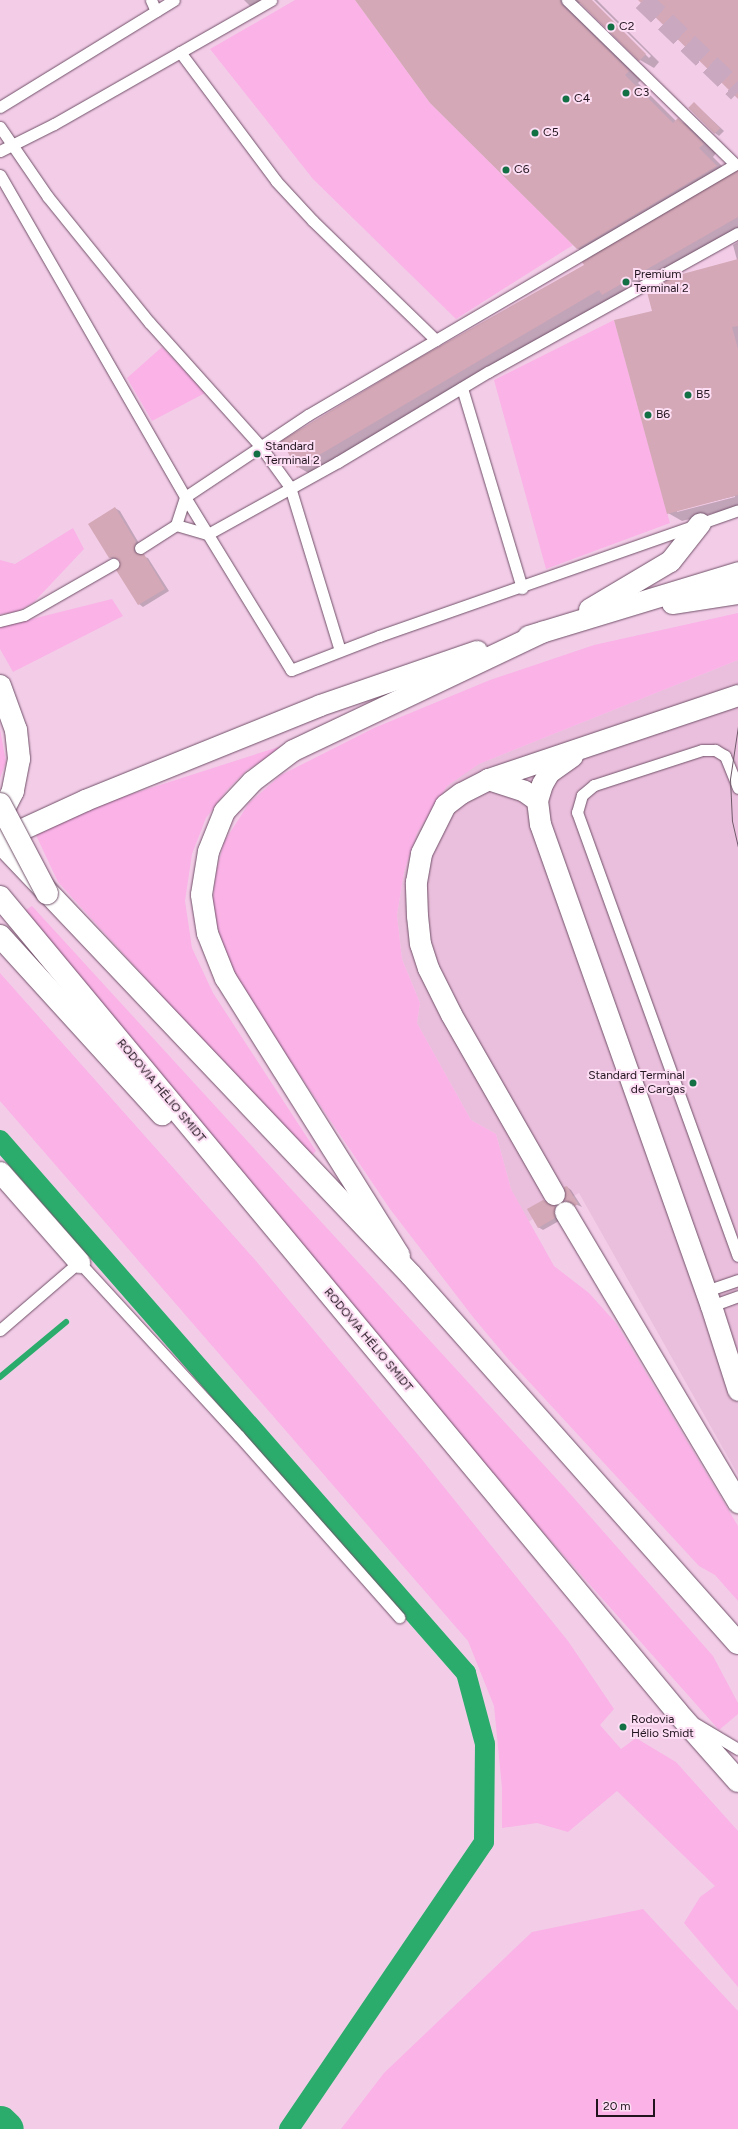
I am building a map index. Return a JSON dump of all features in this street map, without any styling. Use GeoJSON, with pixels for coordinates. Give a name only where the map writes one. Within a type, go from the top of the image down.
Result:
{"type":"FeatureCollection","features":[{"type":"Feature","properties":{"kind":"main road"},"geometry":{"type":"LineString","coordinates":[[0,686],[16,730],[19,759],[13,791],[0,816]]}},
{"type":"Feature","properties":{"kind":"main road"},"geometry":{"type":"LineString","coordinates":[[0,804],[47,893]]}},
{"type":"Feature","properties":{"kind":"main road"},"geometry":{"type":"LineString","coordinates":[[0,841],[47,893],[411,1276],[738,1643]]}},
{"type":"Feature","properties":{"kind":"main road","name":"RODOVIA HÉLIO SMIDT"},"geometry":{"type":"LineString","coordinates":[[0,897],[677,1712],[738,1781]]}},
{"type":"Feature","properties":{"kind":"main road"},"geometry":{"type":"LineString","coordinates":[[0,936],[187,1142],[246,1194]]}},
{"type":"Feature","properties":{"kind":"street"},"geometry":{"type":"LineString","coordinates":[[561,626],[670,561],[700,523]]}},
{"type":"Feature","properties":{"kind":"street"},"geometry":{"type":"LineString","coordinates":[[0,841],[85,800],[320,706],[437,663],[738,572]]}},
{"type":"Feature","properties":{"kind":"street"},"geometry":{"type":"LineString","coordinates":[[586,618],[738,592]]}},
{"type":"Feature","properties":{"kind":"street"},"geometry":{"type":"LineString","coordinates":[[411,1276],[225,978],[207,933],[201,894],[208,851],[224,811],[252,780],[293,750],[542,632]]}},
{"type":"Feature","properties":{"kind":"street"},"geometry":{"type":"LineString","coordinates":[[554,1194],[451,1014],[428,968],[420,944],[416,882],[421,852],[445,805],[461,793],[488,779],[738,695]]}},
{"type":"Feature","properties":{"kind":"street"},"geometry":{"type":"LineString","coordinates":[[586,747],[549,772],[537,800],[540,824],[709,1298],[738,1390]]}},
{"type":"Feature","properties":{"kind":"street"},"geometry":{"type":"LineString","coordinates":[[488,779],[524,791],[537,800]]}},
{"type":"Feature","properties":{"kind":"street"},"geometry":{"type":"LineString","coordinates":[[0,1172],[79,1262]]}},
{"type":"Feature","properties":{"kind":"street"},"geometry":{"type":"LineString","coordinates":[[565,1212],[738,1502]]}},
{"type":"Feature","properties":{"kind":"lane"},"geometry":{"type":"LineString","coordinates":[[151,0],[156,11]]}},
{"type":"Feature","properties":{"kind":"lane"},"geometry":{"type":"LineString","coordinates":[[0,106],[174,0]]}},
{"type":"Feature","properties":{"kind":"lane"},"geometry":{"type":"LineString","coordinates":[[0,151],[271,0]]}},
{"type":"Feature","properties":{"kind":"lane"},"geometry":{"type":"LineString","coordinates":[[140,548],[176,525],[185,497],[308,415],[735,164],[568,0]]}},
{"type":"Feature","properties":{"kind":"lane"},"geometry":{"type":"LineString","coordinates":[[180,52],[276,181],[313,221],[436,340]]}},
{"type":"Feature","properties":{"kind":"lane"},"geometry":{"type":"LineString","coordinates":[[0,127],[11,146],[48,197],[149,322],[261,447],[290,487],[340,651]]}},
{"type":"Feature","properties":{"kind":"lane"},"geometry":{"type":"LineString","coordinates":[[0,175],[185,497],[291,670],[340,651],[522,588],[738,510]]}},
{"type":"Feature","properties":{"kind":"lane"},"geometry":{"type":"LineString","coordinates":[[176,525],[208,534],[290,487],[338,462],[462,388],[738,232]]}},
{"type":"Feature","properties":{"kind":"lane"},"geometry":{"type":"LineString","coordinates":[[462,388],[522,588]]}},
{"type":"Feature","properties":{"kind":"lane"},"geometry":{"type":"LineString","coordinates":[[0,621],[24,615],[113,564]]}},
{"type":"Feature","properties":{"kind":"lane"},"geometry":{"type":"LineString","coordinates":[[738,788],[725,756],[715,750],[702,750],[594,785],[582,795],[577,812],[738,1256]]}},
{"type":"Feature","properties":{"kind":"lane"},"geometry":{"type":"LineString","coordinates":[[0,1330],[79,1262],[239,1436],[399,1617]]}},
{"type":"Feature","properties":{"kind":"lane"},"geometry":{"type":"LineString","coordinates":[[709,1298],[738,1280]]}},
{"type":"Feature","properties":{"kind":"lane"},"geometry":{"type":"LineString","coordinates":[[709,1298],[738,1296]]}},
{"type":"Feature","properties":{"kind":"lane"},"geometry":{"type":"LineString","coordinates":[[677,1712],[738,1749]]}},
{"type":"Feature","properties":{"kind":"shaded area"},"geometry":{"type":"Polygon","coordinates":[[[295,0],[355,0],[430,103],[573,245],[456,319],[313,179],[210,49],[295,0]]]}},
{"type":"Feature","properties":{"kind":"shaded area"},"geometry":{"type":"Polygon","coordinates":[[[614,320],[670,523],[546,569],[494,380],[614,320]]]}},
{"type":"Feature","properties":{"kind":"shaded area"},"geometry":{"type":"Polygon","coordinates":[[[162,347],[205,393],[152,421],[127,378],[162,347]]]}},
{"type":"Feature","properties":{"kind":"shaded area"},"geometry":{"type":"Polygon","coordinates":[[[73,528],[84,549],[34,602],[17,612],[0,614],[0,560],[15,564],[73,528]]]}},
{"type":"Feature","properties":{"kind":"shaded area"},"geometry":{"type":"Polygon","coordinates":[[[112,599],[123,616],[13,672],[0,649],[0,627],[112,599]]]}},
{"type":"Feature","properties":{"kind":"shaded area"},"geometry":{"type":"Polygon","coordinates":[[[738,613],[738,660],[479,764],[447,786],[417,833],[404,872],[397,915],[402,959],[420,1003],[417,1023],[471,1120],[496,1134],[511,1189],[554,1266],[589,1293],[616,1323],[738,1526],[738,1601],[715,1575],[699,1566],[509,1360],[473,1317],[390,1209],[243,991],[223,947],[212,907],[216,873],[224,842],[249,803],[281,775],[374,728],[490,680],[594,645],[738,613]]]}},
{"type":"Feature","properties":{"kind":"shaded area"},"geometry":{"type":"Polygon","coordinates":[[[738,660],[738,1475],[579,1193],[528,1222],[511,1189],[496,1134],[471,1120],[417,1023],[420,1003],[402,959],[397,915],[404,872],[417,833],[447,786],[463,774],[479,764],[738,660]]]}},
{"type":"Feature","properties":{"kind":"shaded area"},"geometry":{"type":"Polygon","coordinates":[[[0,729],[6,762],[0,778],[0,729]]]}},
{"type":"Feature","properties":{"kind":"shaded area"},"geometry":{"type":"Polygon","coordinates":[[[294,742],[247,770],[227,790],[206,818],[192,854],[185,901],[192,948],[213,993],[316,1151],[309,1158],[58,882],[35,833],[79,811],[294,742]]]}},
{"type":"Feature","properties":{"kind":"shaded area"},"geometry":{"type":"Polygon","coordinates":[[[32,906],[565,1488],[713,1656],[738,1703],[738,1714],[719,1730],[502,1486],[24,911],[32,906]]]}},
{"type":"Feature","properties":{"kind":"shaded area"},"geometry":{"type":"Polygon","coordinates":[[[0,973],[256,1261],[419,1456],[568,1641],[614,1709],[600,1725],[621,1749],[636,1738],[676,1762],[738,1831],[738,1987],[684,1923],[700,1897],[715,1886],[617,1791],[568,1832],[537,1823],[502,1828],[502,1788],[494,1706],[468,1641],[0,1101],[0,973]]]}},
{"type":"Feature","properties":{"kind":"shaded area"},"geometry":{"type":"Polygon","coordinates":[[[643,1909],[738,2011],[738,2129],[341,2129],[384,2073],[532,1932],[643,1909]]]}},
{"type":"Feature","properties":{"kind":"building"},"geometry":{"type":"Polygon","coordinates":[[[355,0],[560,0],[562,5],[629,71],[625,75],[673,123],[678,118],[704,144],[699,148],[717,166],[577,249],[430,103],[355,0]]]}},
{"type":"Feature","properties":{"kind":"building","name":"C2"},"geometry":{"type":"Polygon","coordinates":[[[577,0],[592,0],[646,54],[639,61],[577,0]]]}},
{"type":"Feature","properties":{"kind":"building"},"geometry":{"type":"Polygon","coordinates":[[[638,0],[738,0],[738,99],[638,0]]]}},
{"type":"Feature","properties":{"kind":"building"},"geometry":{"type":"Polygon","coordinates":[[[694,102],[720,128],[715,134],[688,108],[694,102]]]}},
{"type":"Feature","properties":{"kind":"building"},"geometry":{"type":"Polygon","coordinates":[[[738,170],[738,217],[602,295],[599,290],[297,468],[281,441],[410,363],[584,265],[582,262],[738,170]]]}},
{"type":"Feature","properties":{"kind":"building"},"geometry":{"type":"Polygon","coordinates":[[[738,259],[738,326],[732,327],[738,349],[738,495],[667,514],[614,320],[652,311],[647,292],[675,276],[738,259]]]}},
{"type":"Feature","properties":{"kind":"building"},"geometry":{"type":"Polygon","coordinates":[[[115,507],[136,542],[134,551],[137,554],[144,554],[165,589],[138,605],[116,570],[120,564],[119,560],[113,557],[109,558],[88,524],[115,507]]]}},
{"type":"Feature","properties":{"kind":"building"},"geometry":{"type":"Polygon","coordinates":[[[567,1186],[578,1204],[575,1206],[564,1200],[564,1187],[567,1186]]]}},
{"type":"Feature","properties":{"kind":"building"},"geometry":{"type":"Polygon","coordinates":[[[543,1200],[555,1206],[555,1218],[538,1228],[527,1209],[543,1200]]]}},
{"type":"Feature","properties":{"kind":"waterway"},"geometry":{"type":"LineString","coordinates":[[0,1140],[466,1673],[485,1744],[484,1842],[289,2129]]}},
{"type":"Feature","properties":{"kind":"waterway"},"geometry":{"type":"LineString","coordinates":[[0,1377],[66,1322]]}},
{"type":"Feature","properties":{"kind":"waterway"},"geometry":{"type":"LineString","coordinates":[[0,2123],[6,2129]]}},
{"type":"Feature","properties":{"kind":"tunnel"},"geometry":{"type":"LineString","coordinates":[[643,0],[738,91]]}},
{"type":"Feature","properties":{"kind":"tram line"},"geometry":{"type":"LineString","coordinates":[[738,726],[730,779],[732,821],[738,846]]}},
{"type":"Feature","properties":{"kind":"place","name":"C2"},"geometry":{"type":"Point","coordinates":[611,27]}},
{"type":"Feature","properties":{"kind":"place","name":"C3"},"geometry":{"type":"Point","coordinates":[626,93]}},
{"type":"Feature","properties":{"kind":"place","name":"C4"},"geometry":{"type":"Point","coordinates":[566,99]}},
{"type":"Feature","properties":{"kind":"place","name":"C5"},"geometry":{"type":"Point","coordinates":[535,133]}},
{"type":"Feature","properties":{"kind":"place","name":"C6"},"geometry":{"type":"Point","coordinates":[506,170]}},
{"type":"Feature","properties":{"kind":"place","name":"Premium Terminal 2"},"geometry":{"type":"Point","coordinates":[626,282]}},
{"type":"Feature","properties":{"kind":"place","name":"B5"},"geometry":{"type":"Point","coordinates":[688,395]}},
{"type":"Feature","properties":{"kind":"place","name":"B6"},"geometry":{"type":"Point","coordinates":[648,415]}},
{"type":"Feature","properties":{"kind":"place","name":"Standard Terminal 2"},"geometry":{"type":"Point","coordinates":[257,454]}},
{"type":"Feature","properties":{"kind":"place","name":"Standard Terminal de Cargas"},"geometry":{"type":"Point","coordinates":[693,1083]}},
{"type":"Feature","properties":{"kind":"place","name":"Rodovia Hélio Smidt"},"geometry":{"type":"Point","coordinates":[623,1727]}}]}
